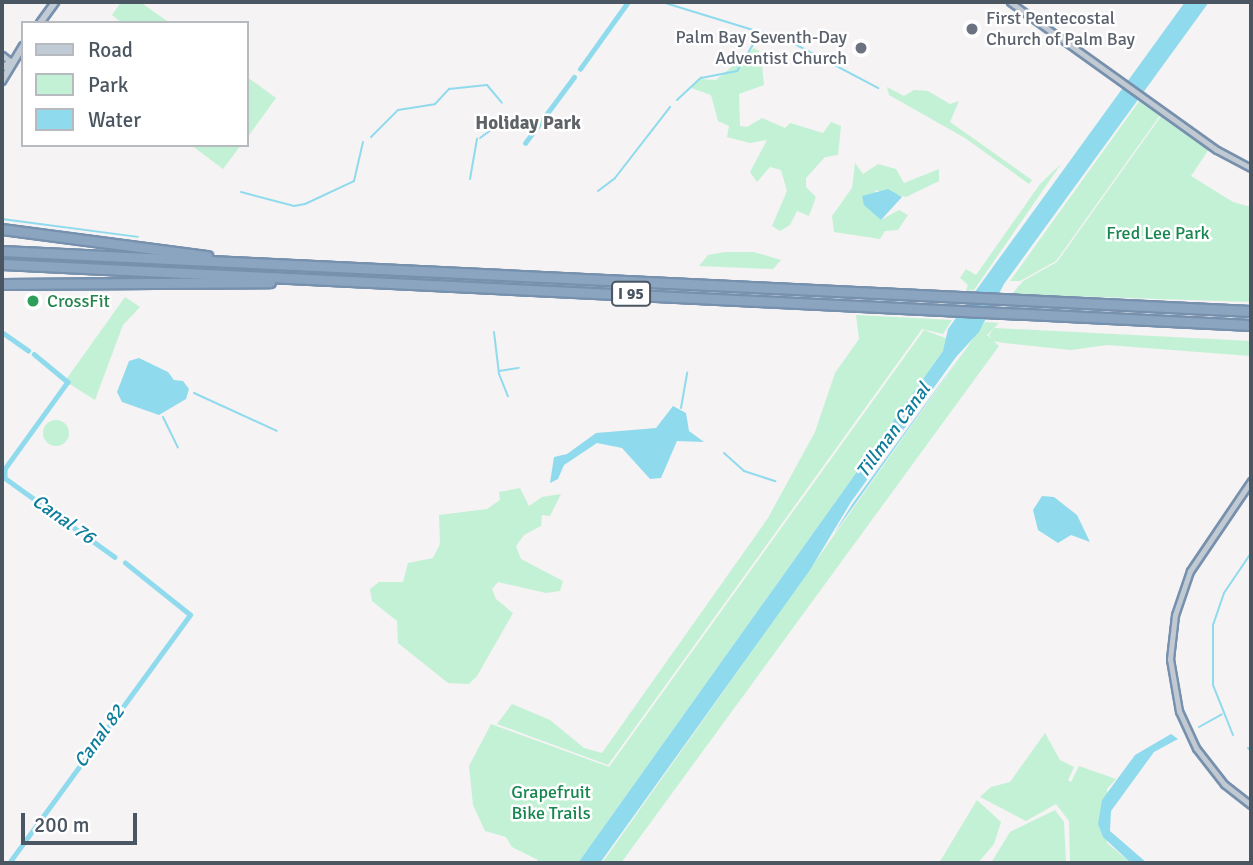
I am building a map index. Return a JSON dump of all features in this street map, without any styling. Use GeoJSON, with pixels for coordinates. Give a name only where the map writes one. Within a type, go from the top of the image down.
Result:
{"type":"FeatureCollection","features":[{"type":"Feature","properties":{"kind":"highway"},"geometry":{"type":"LineString","coordinates":[[2,229],[243,262]]}},
{"type":"Feature","properties":{"kind":"highway","name":"I 95"},"geometry":{"type":"LineString","coordinates":[[2,251],[1251,311]]}},
{"type":"Feature","properties":{"kind":"highway","name":"I 95"},"geometry":{"type":"LineString","coordinates":[[2,264],[1251,325]]}},
{"type":"Feature","properties":{"kind":"highway"},"geometry":{"type":"LineString","coordinates":[[2,285],[310,279]]}},
{"type":"Feature","properties":{"kind":"main road"},"geometry":{"type":"LineString","coordinates":[[41,21],[55,2]]}},
{"type":"Feature","properties":{"kind":"main road"},"geometry":{"type":"LineString","coordinates":[[2,81],[6,66],[21,48]]}},
{"type":"Feature","properties":{"kind":"street"},"geometry":{"type":"LineString","coordinates":[[1010,2],[1146,99],[1251,168]]}},
{"type":"Feature","properties":{"kind":"street"},"geometry":{"type":"LineString","coordinates":[[2,55],[6,66]]}},
{"type":"Feature","properties":{"kind":"street"},"geometry":{"type":"LineString","coordinates":[[1251,481],[1190,571],[1175,615],[1170,659],[1180,711],[1196,748],[1224,784],[1251,805]]}},
{"type":"Feature","properties":{"kind":"green space"},"geometry":{"type":"Polygon","coordinates":[[[121,2],[140,2],[167,21],[120,21],[112,15],[121,2]]]}},
{"type":"Feature","properties":{"kind":"green space"},"geometry":{"type":"Polygon","coordinates":[[[754,48],[759,51],[754,61],[762,65],[764,85],[739,94],[740,126],[747,127],[762,118],[785,128],[790,123],[823,133],[831,122],[841,126],[838,155],[825,157],[806,178],[806,187],[816,197],[809,216],[797,211],[790,225],[780,231],[772,226],[787,191],[781,170],[770,167],[757,182],[750,172],[767,140],[750,143],[727,137],[729,126],[718,121],[711,95],[691,88],[699,79],[716,80],[754,48]]]}},
{"type":"Feature","properties":{"kind":"green space"},"geometry":{"type":"Polygon","coordinates":[[[248,78],[276,98],[248,137],[248,78]]]}},
{"type":"Feature","properties":{"kind":"green space"},"geometry":{"type":"Polygon","coordinates":[[[887,87],[904,96],[914,90],[928,91],[950,104],[959,101],[950,122],[1032,180],[1029,184],[965,138],[889,95],[887,87]]]}},
{"type":"Feature","properties":{"kind":"green space"},"geometry":{"type":"Polygon","coordinates":[[[1140,100],[1161,114],[1056,261],[1020,281],[1010,281],[1140,100]]]}},
{"type":"Feature","properties":{"kind":"green space","name":"Fred Lee Park"},"geometry":{"type":"Polygon","coordinates":[[[1164,112],[1211,146],[1191,176],[1233,202],[1251,207],[1251,302],[1012,294],[1023,281],[1057,262],[1164,112]]]}},
{"type":"Feature","properties":{"kind":"green space"},"geometry":{"type":"Polygon","coordinates":[[[194,147],[240,147],[223,169],[194,147]]]}},
{"type":"Feature","properties":{"kind":"green space"},"geometry":{"type":"Polygon","coordinates":[[[855,163],[863,174],[878,164],[896,169],[904,183],[939,169],[939,181],[906,197],[875,190],[881,220],[899,210],[908,215],[898,230],[885,231],[880,239],[834,232],[832,216],[852,188],[855,163]]]}},
{"type":"Feature","properties":{"kind":"green space"},"geometry":{"type":"Polygon","coordinates":[[[1061,164],[974,290],[966,291],[968,285],[960,278],[966,269],[976,275],[1040,184],[1061,164]]]}},
{"type":"Feature","properties":{"kind":"green space"},"geometry":{"type":"Polygon","coordinates":[[[754,252],[781,260],[773,269],[699,266],[708,255],[754,252]]]}},
{"type":"Feature","properties":{"kind":"green space"},"geometry":{"type":"Polygon","coordinates":[[[125,297],[140,307],[123,325],[95,400],[65,381],[125,297]]]}},
{"type":"Feature","properties":{"kind":"green space"},"geometry":{"type":"Polygon","coordinates":[[[856,315],[952,320],[943,334],[922,329],[608,765],[497,724],[512,704],[550,720],[584,748],[602,753],[768,518],[815,432],[835,373],[859,339],[856,315]]]}},
{"type":"Feature","properties":{"kind":"green space"},"geometry":{"type":"Polygon","coordinates":[[[985,322],[999,323],[987,335],[999,346],[621,863],[602,863],[985,322]]]}},
{"type":"Feature","properties":{"kind":"green space"},"geometry":{"type":"Polygon","coordinates":[[[994,328],[1251,341],[1251,356],[1107,345],[1071,350],[1005,343],[992,341],[989,335],[994,328]]]}},
{"type":"Feature","properties":{"kind":"green space","name":"Grapefruit Bike Trails"},"geometry":{"type":"Polygon","coordinates":[[[924,330],[948,339],[943,351],[578,863],[537,863],[538,860],[512,847],[506,837],[485,831],[473,805],[469,766],[491,724],[609,767],[924,330]]]}},
{"type":"Feature","properties":{"kind":"green space"},"geometry":{"type":"Polygon","coordinates":[[[56,420],[65,424],[69,433],[65,442],[56,446],[47,442],[43,433],[47,424],[56,420]]]}},
{"type":"Feature","properties":{"kind":"green space"},"geometry":{"type":"Polygon","coordinates":[[[520,488],[529,506],[542,497],[561,494],[550,516],[542,515],[541,526],[524,535],[516,546],[521,559],[563,581],[560,591],[546,593],[498,582],[492,589],[496,599],[513,613],[477,676],[469,684],[448,683],[398,643],[397,621],[372,601],[370,589],[379,582],[403,582],[408,563],[433,558],[440,544],[439,515],[487,509],[500,500],[499,492],[520,488]]]}},
{"type":"Feature","properties":{"kind":"green space"},"geometry":{"type":"Polygon","coordinates":[[[1045,733],[1060,760],[1074,767],[1068,780],[1071,782],[1079,766],[1116,779],[1107,789],[1107,843],[1131,863],[1070,863],[1069,821],[1056,804],[1026,821],[980,797],[991,787],[1010,782],[1045,733]]]}},
{"type":"Feature","properties":{"kind":"green space"},"geometry":{"type":"Polygon","coordinates":[[[977,800],[1001,822],[994,844],[978,863],[939,863],[977,800]]]}},
{"type":"Feature","properties":{"kind":"green space"},"geometry":{"type":"Polygon","coordinates":[[[1055,810],[1064,822],[1066,863],[991,863],[1010,832],[1055,810]]]}},
{"type":"Feature","properties":{"kind":"water","name":"Tillman Canal"},"geometry":{"type":"Polygon","coordinates":[[[1185,2],[1209,2],[1004,284],[979,332],[956,357],[851,502],[810,570],[600,863],[578,863],[943,351],[948,329],[1185,2]]]}},
{"type":"Feature","properties":{"kind":"water"},"geometry":{"type":"Polygon","coordinates":[[[888,189],[902,197],[881,220],[864,205],[862,196],[888,189]]]}},
{"type":"Feature","properties":{"kind":"water"},"geometry":{"type":"Polygon","coordinates":[[[964,351],[838,528],[833,535],[853,503],[964,351]]]}},
{"type":"Feature","properties":{"kind":"water"},"geometry":{"type":"Polygon","coordinates":[[[139,358],[168,372],[174,380],[183,381],[189,389],[186,399],[159,415],[122,402],[117,392],[129,361],[139,358]]]}},
{"type":"Feature","properties":{"kind":"water"},"geometry":{"type":"Polygon","coordinates":[[[673,406],[686,413],[689,431],[704,442],[677,441],[661,478],[650,479],[622,448],[597,443],[564,465],[558,479],[550,483],[554,457],[567,454],[596,433],[656,428],[673,406]]]}},
{"type":"Feature","properties":{"kind":"water"},"geometry":{"type":"Polygon","coordinates":[[[1042,496],[1054,497],[1077,515],[1090,542],[1071,535],[1058,543],[1038,530],[1033,510],[1042,496]]]}},
{"type":"Feature","properties":{"kind":"water"},"geometry":{"type":"Polygon","coordinates":[[[1171,734],[1178,739],[1154,752],[1111,811],[1110,831],[1147,863],[1131,863],[1103,837],[1098,824],[1102,800],[1135,755],[1171,734]]]}},
{"type":"Feature","properties":{"kind":"waterway"},"geometry":{"type":"LineString","coordinates":[[580,69],[628,2]]}},
{"type":"Feature","properties":{"kind":"waterway"},"geometry":{"type":"LineString","coordinates":[[662,2],[789,41],[878,88]]}},
{"type":"Feature","properties":{"kind":"waterway"},"geometry":{"type":"LineString","coordinates":[[677,100],[701,78],[737,71],[760,33]]}},
{"type":"Feature","properties":{"kind":"waterway"},"geometry":{"type":"LineString","coordinates":[[525,143],[574,77]]}},
{"type":"Feature","properties":{"kind":"waterway"},"geometry":{"type":"LineString","coordinates":[[371,137],[398,110],[435,104],[449,89],[487,85],[502,103]]}},
{"type":"Feature","properties":{"kind":"waterway"},"geometry":{"type":"LineString","coordinates":[[598,191],[615,178],[670,107]]}},
{"type":"Feature","properties":{"kind":"waterway"},"geometry":{"type":"LineString","coordinates":[[480,138],[499,124]]}},
{"type":"Feature","properties":{"kind":"waterway"},"geometry":{"type":"LineString","coordinates":[[470,179],[477,139]]}},
{"type":"Feature","properties":{"kind":"waterway"},"geometry":{"type":"LineString","coordinates":[[241,192],[294,206],[305,204],[354,181],[363,142]]}},
{"type":"Feature","properties":{"kind":"waterway"},"geometry":{"type":"LineString","coordinates":[[2,219],[138,237]]}},
{"type":"Feature","properties":{"kind":"waterway","name":"Canal 76"},"geometry":{"type":"LineString","coordinates":[[2,332],[28,350]]}},
{"type":"Feature","properties":{"kind":"waterway"},"geometry":{"type":"LineString","coordinates":[[494,332],[499,374],[508,396]]}},
{"type":"Feature","properties":{"kind":"waterway","name":"Canal 76"},"geometry":{"type":"LineString","coordinates":[[34,354],[68,382],[5,469],[5,478],[115,557]]}},
{"type":"Feature","properties":{"kind":"waterway"},"geometry":{"type":"LineString","coordinates":[[499,371],[519,368]]}},
{"type":"Feature","properties":{"kind":"waterway"},"geometry":{"type":"LineString","coordinates":[[681,408],[687,373]]}},
{"type":"Feature","properties":{"kind":"waterway"},"geometry":{"type":"LineString","coordinates":[[194,393],[277,431]]}},
{"type":"Feature","properties":{"kind":"waterway"},"geometry":{"type":"LineString","coordinates":[[163,417],[178,448]]}},
{"type":"Feature","properties":{"kind":"waterway"},"geometry":{"type":"LineString","coordinates":[[724,453],[744,471],[775,481]]}},
{"type":"Feature","properties":{"kind":"waterway"},"geometry":{"type":"LineString","coordinates":[[1233,735],[1213,685],[1213,625],[1224,593],[1251,553]]}},
{"type":"Feature","properties":{"kind":"waterway","name":"Canal 82"},"geometry":{"type":"LineString","coordinates":[[9,863],[190,615],[125,563]]}},
{"type":"Feature","properties":{"kind":"waterway"},"geometry":{"type":"LineString","coordinates":[[1199,727],[1222,714]]}},
{"type":"Feature","properties":{"kind":"waterway"},"geometry":{"type":"LineString","coordinates":[[1248,748],[1251,751]]}},
{"type":"Feature","properties":{"kind":"place","name":"First Pentecostal Church of Palm Bay"},"geometry":{"type":"Point","coordinates":[972,29]}},
{"type":"Feature","properties":{"kind":"place","name":"Palm Bay Seventh-Day Adventist Church"},"geometry":{"type":"Point","coordinates":[861,48]}},
{"type":"Feature","properties":{"kind":"place","name":"CrossFit"},"geometry":{"type":"Point","coordinates":[33,301]}},
{"type":"Feature","properties":{"kind":"district","name":"Holiday Park"},"geometry":{"type":"Point","coordinates":[528,124]}}]}
